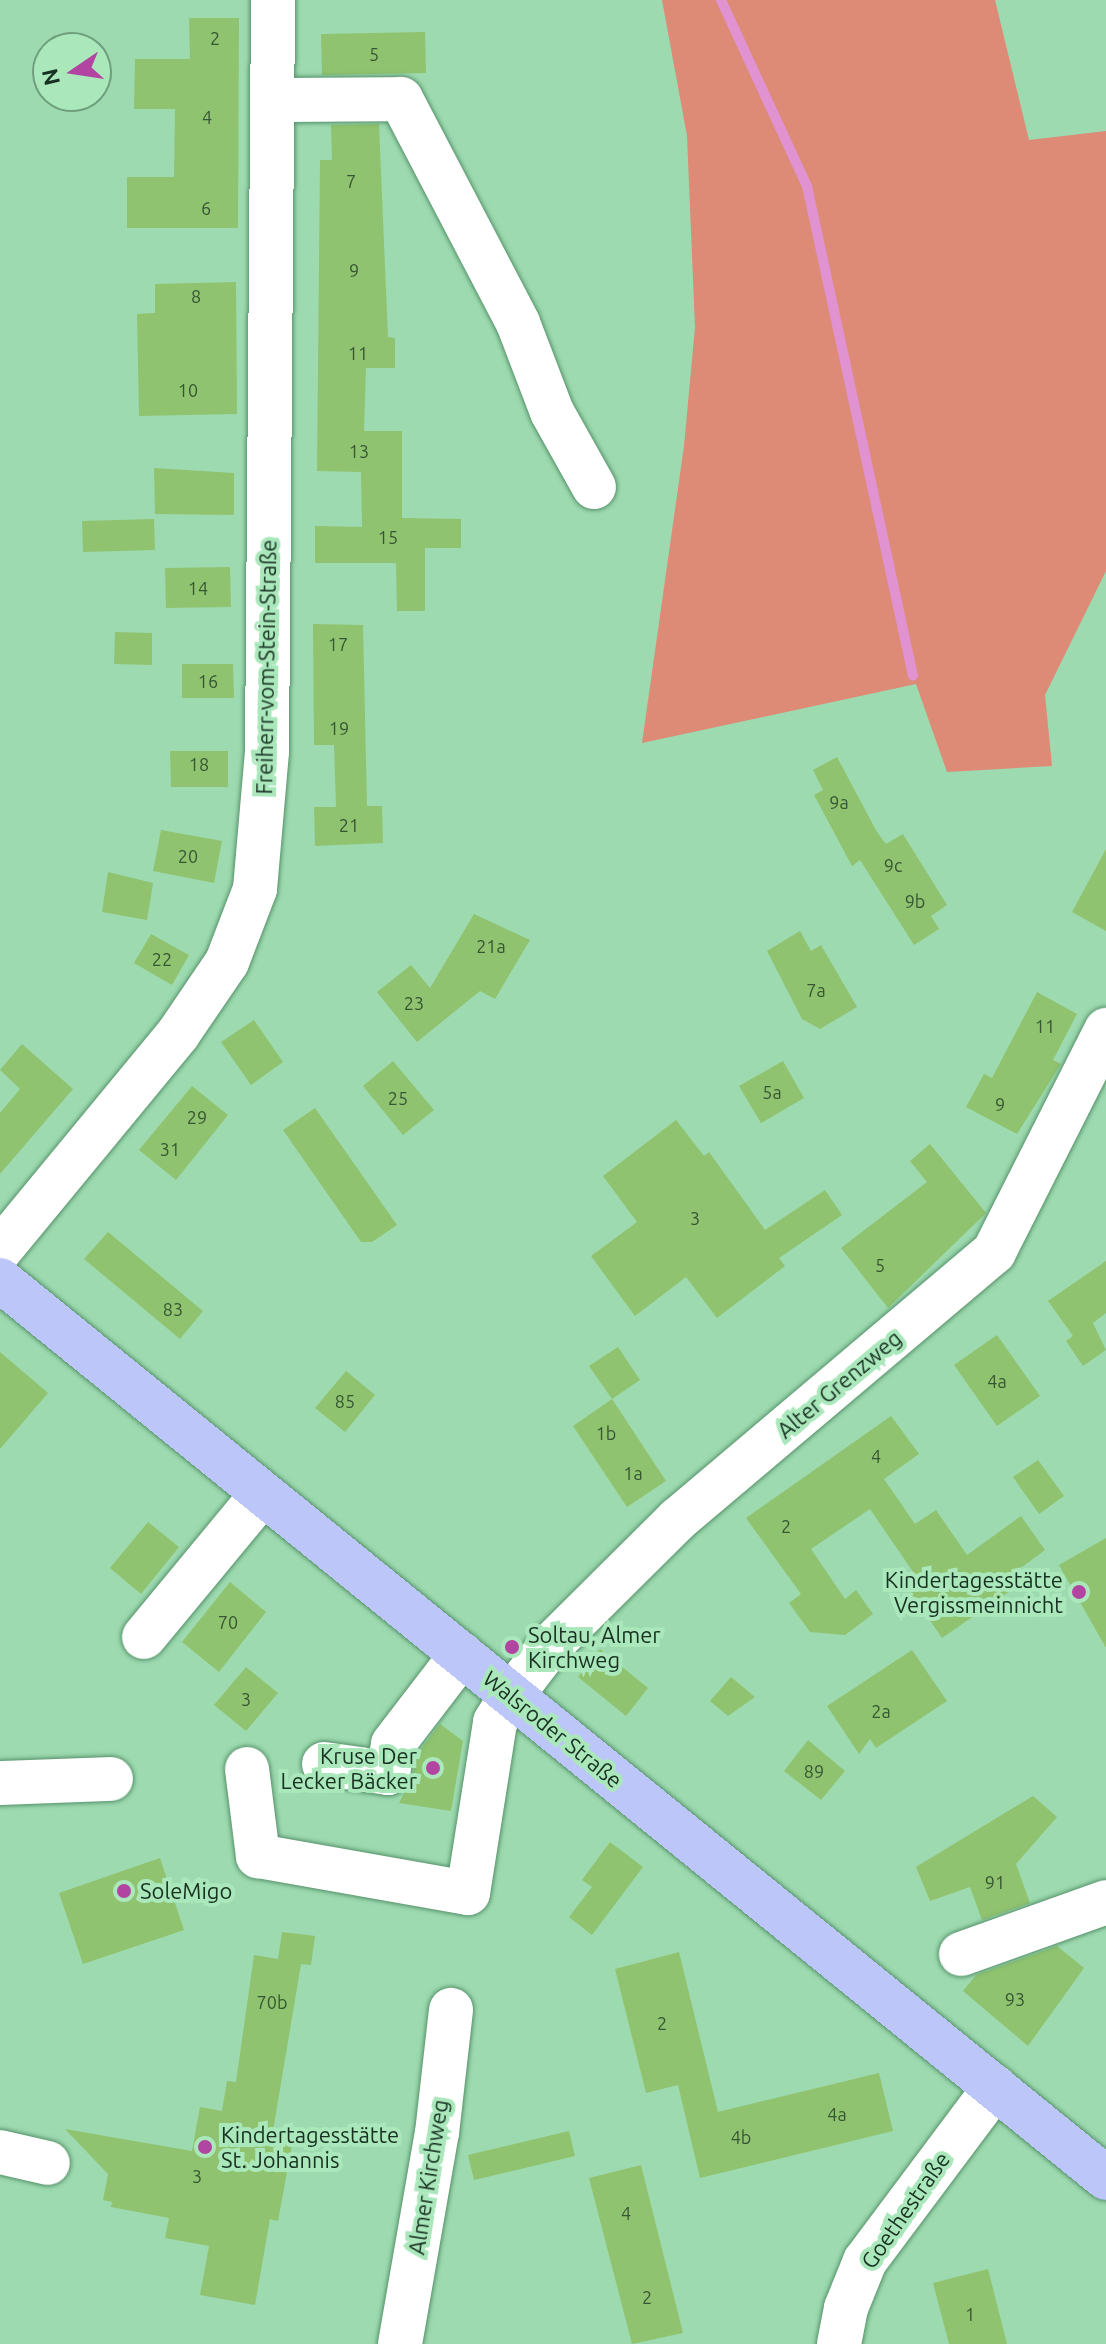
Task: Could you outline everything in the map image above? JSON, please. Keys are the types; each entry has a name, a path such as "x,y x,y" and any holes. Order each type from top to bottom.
{"main road":[{"name":"Walsroder Straße","path":"0,1280 1106,2178"}],"street":[{"name":"Freiherr-vom-Stein-Straße","path":"0,1250 178,1034 227,962 255,889 267,751 273,0"},
{"path":"272,100 401,99 518,323 552,412 594,487"},
{"name":"Alter Grenzweg","path":"512,1695 548,1648 678,1519 994,1252 1106,1030"},
{"path":"144,1637 250,1509"},
{"path":"324,1764 388,1773 393,1744 462,1654"},
{"path":"247,1769 258,1856 468,1893 495,1722 512,1695"},
{"path":"0,1783 111,1779"},
{"path":"961,1954 1106,1902"},
{"name":"Almer Kirchweg","path":"400,2344 437,2133 451,2010"},
{"name":"Goethestraße","path":"839,2344 846,2308 865,2261 995,2087"},
{"path":"0,2152 48,2163"}],"shaded area":[{"path":"662,0 995,0 1029,140 1106,131 1106,571 1045,695 1052,766 947,772 916,684 642,743 684,446 695,327 687,136"}],"building":[{"path":"189,18 239,18 238,228 127,228 127,177 174,177 175,109 134,109 135,59 190,59"},
{"path":"425,32 426,73 322,75 321,34"},
{"path":"379,124 388,337 395,338 395,368 366,368 364,431 402,431 402,518 461,519 461,548 425,548 425,611 397,611 396,563 315,563 315,526 362,527 361,472 317,471 320,160 332,160 331,125"},
{"path":"236,282 237,414 139,416 137,314 155,313 155,284"},
{"path":"154,468 234,473 234,515 155,514"},
{"path":"154,519 155,550 83,552 82,521"},
{"path":"230,567 231,607 166,608 165,568"},
{"path":"313,624 363,625 367,806 382,806 383,843 315,846 314,807 336,807 334,745 314,745"},
{"path":"115,632 152,633 152,665 114,664"},
{"path":"182,664 233,664 234,698 182,698"},
{"path":"170,751 228,751 228,787 171,787"},
{"path":"837,757 877,832 886,844 903,834 947,905 931,916 939,929 914,945 860,860 852,866 814,795 823,790 813,770"},
{"path":"161,830 222,841 214,883 153,871"},
{"path":"1106,849 1106,931 1072,912"},
{"path":"108,872 153,883 147,920 102,912"},
{"path":"474,914 530,940 495,999 480,991 417,1042 377,992 411,965 430,988"},
{"path":"800,931 811,951 821,945 857,1007 820,1029 802,1019 767,951"},
{"path":"151,934 189,955 172,985 134,963"},
{"path":"1037,992 1077,1014 1053,1060 1061,1064 1017,1134 966,1107 984,1074 992,1078"},
{"path":"254,1020 283,1062 251,1085 221,1042"},
{"path":"22,1044 73,1089 0,1174 0,1113 20,1089 0,1070"},
{"path":"393,1061 434,1110 403,1135 363,1086"},
{"path":"783,1061 804,1098 761,1123 739,1086"},
{"path":"192,1086 228,1115 176,1180 139,1150"},
{"path":"315,1108 397,1225 372,1242 361,1242 283,1130"},
{"path":"676,1120 704,1156 709,1152 765,1230 825,1190 842,1215 779,1258 785,1266 717,1318 686,1277 635,1316 591,1256 637,1222 603,1176"},
{"path":"930,1144 986,1213 888,1308 841,1248 927,1182 910,1161"},
{"path":"108,1232 203,1311 180,1339 84,1259"},
{"path":"1106,1261 1106,1313 1093,1323 1106,1350 1083,1366 1066,1341 1073,1336 1048,1301"},
{"path":"997,1335 1040,1396 997,1426 954,1365"},
{"path":"618,1347 640,1380 612,1399 589,1366"},
{"path":"0,1352 48,1393 0,1449"},
{"path":"346,1371 375,1395 345,1432 315,1408"},
{"path":"612,1399 666,1481 627,1507 573,1426"},
{"path":"891,1416 919,1454 884,1479 915,1524 936,1510 967,1555 1021,1516 1045,1550 1003,1581 1010,1591 942,1638 911,1593 922,1585 870,1509 811,1549 845,1599 856,1590 873,1614 845,1635 810,1632 789,1603 801,1594 746,1518"},
{"path":"1038,1460 1064,1496 1039,1514 1013,1477"},
{"path":"148,1522 179,1547 141,1594 110,1568"},
{"path":"1106,1538 1106,1648 1059,1565"},
{"path":"230,1582 266,1612 219,1672 182,1642"},
{"path":"600,1649 648,1688 626,1716 578,1677"},
{"path":"912,1650 947,1701 876,1748 870,1739 859,1754 827,1706"},
{"path":"246,1667 278,1693 246,1731 214,1705"},
{"path":"731,1677 755,1697 728,1716 710,1701"},
{"path":"440,1724 463,1741 451,1811 399,1803 412,1778 417,1754"},
{"path":"808,1740 845,1771 821,1800 784,1771"},
{"path":"1033,1796 1057,1817 1016,1864 1030,1903 982,1920 970,1887 930,1901 916,1867"},
{"path":"610,1842 643,1867 592,1935 569,1917 592,1887 582,1880"},
{"path":"160,1858 184,1930 83,1964 59,1893"},
{"path":"282,1932 315,1936 311,1965 301,1964 273,2131 294,2134 278,2221 270,2219 255,2305 200,2295 209,2246 165,2238 169,2218 111,2207 112,2202 103,2200 108,2174 65,2129 192,2151 200,2107 222,2111 227,2081 236,2082 254,1955 278,1959"},
{"path":"1057,1946 1084,1968 1028,2046 963,1991 976,1975"},
{"path":"679,1952 718,2112 879,2073 893,2131 700,2178 678,2085 646,2093 615,1969"},
{"path":"569,2131 575,2156 474,2180 468,2155"},
{"path":"641,2165 683,2333 632,2344 589,2178"},
{"path":"988,2269 1007,2344 949,2344 933,2283"}],"waterway":[{"path":"721,0 807,186 913,676"}],"place":[{"name":"Kindertagesstätte Vergissmeinnicht","path":"1079,1592"},
{"name":"Soltau, Almer Kirchweg","path":"512,1647"},
{"name":"Kruse Der Lecker Bäcker","path":"433,1768"},
{"name":"SoleMigo","path":"124,1891"},
{"name":"Kindertagesstätte St. Johannis","path":"205,2147"}]}
